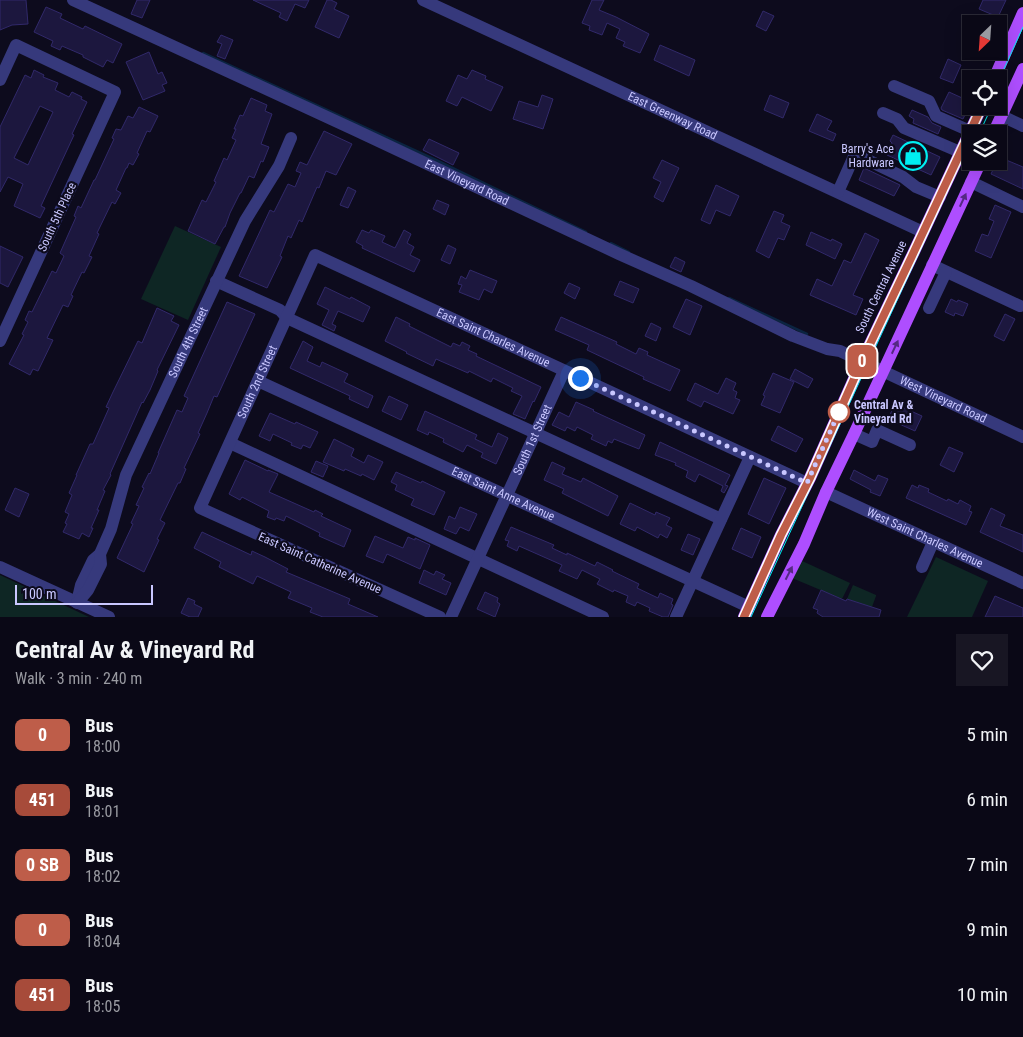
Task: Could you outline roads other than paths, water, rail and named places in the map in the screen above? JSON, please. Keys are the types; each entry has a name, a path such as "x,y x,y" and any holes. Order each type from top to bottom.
{"main road":[{"path":"998,70 1023,13"},
{"path":"998,125 1023,69"},
{"name":"South Central Avenue","path":"747,612 781,535 807,483 962,148"},
{"path":"768,617 804,544 826,492 976,170"}],"street":[{"name":"East Vineyard Road","path":"73,0 691,286 792,336 827,349 840,351 862,361"},
{"name":"East Greenway Road","path":"423,0 923,232"},
{"name":"South 5th Place","path":"0,80 16,46 115,92 0,341"},
{"path":"894,86 929,101 936,116 962,127"},
{"path":"882,113 897,119 904,128 960,152"},
{"path":"1002,116 1023,126"},
{"name":"South 4th Street","path":"77,603 81,585 93,570 93,560 100,554 110,530 126,475 244,221 279,166 292,138"},
{"path":"838,192 855,154 904,177 916,187 940,197"},
{"path":"971,182 1023,206"},
{"name":"South 2nd Street","path":"200,508 315,255"},
{"name":"East Saint Charles Avenue","path":"315,255 807,483"},
{"path":"932,265 1020,306"},
{"path":"929,308 946,272"},
{"path":"216,281 280,310 287,318 721,520"},
{"name":"West Vineyard Road","path":"862,361 1023,438"},
{"name":"South 1st Street","path":"451,617 564,371"},
{"name":"East Saint Anne Avenue","path":"258,381 693,581 747,612"},
{"path":"854,434 872,442 878,430 910,445"},
{"path":"230,443 603,617"},
{"path":"676,617 750,457"},
{"name":"West Saint Charles Avenue","path":"826,492 1023,583"},
{"name":"East Saint Catherine Avenue","path":"200,508 440,617"},
{"path":"922,567 934,542"},
{"path":"0,567 109,617"}],"waterway":[{"path":"203,53 438,161 586,232"},
{"path":"611,243 629,252"},
{"path":"729,298 807,334"}],"tram line":[{"path":"1004,70 1023,27"},
{"path":"983,125 988,115"},
{"path":"751,617 962,160"}],"place":[{"name":"Barry's Ace Hardware","path":"913,156"},
{"name":"Central Av & Vineyard Rd","path":"839,412"}]}
